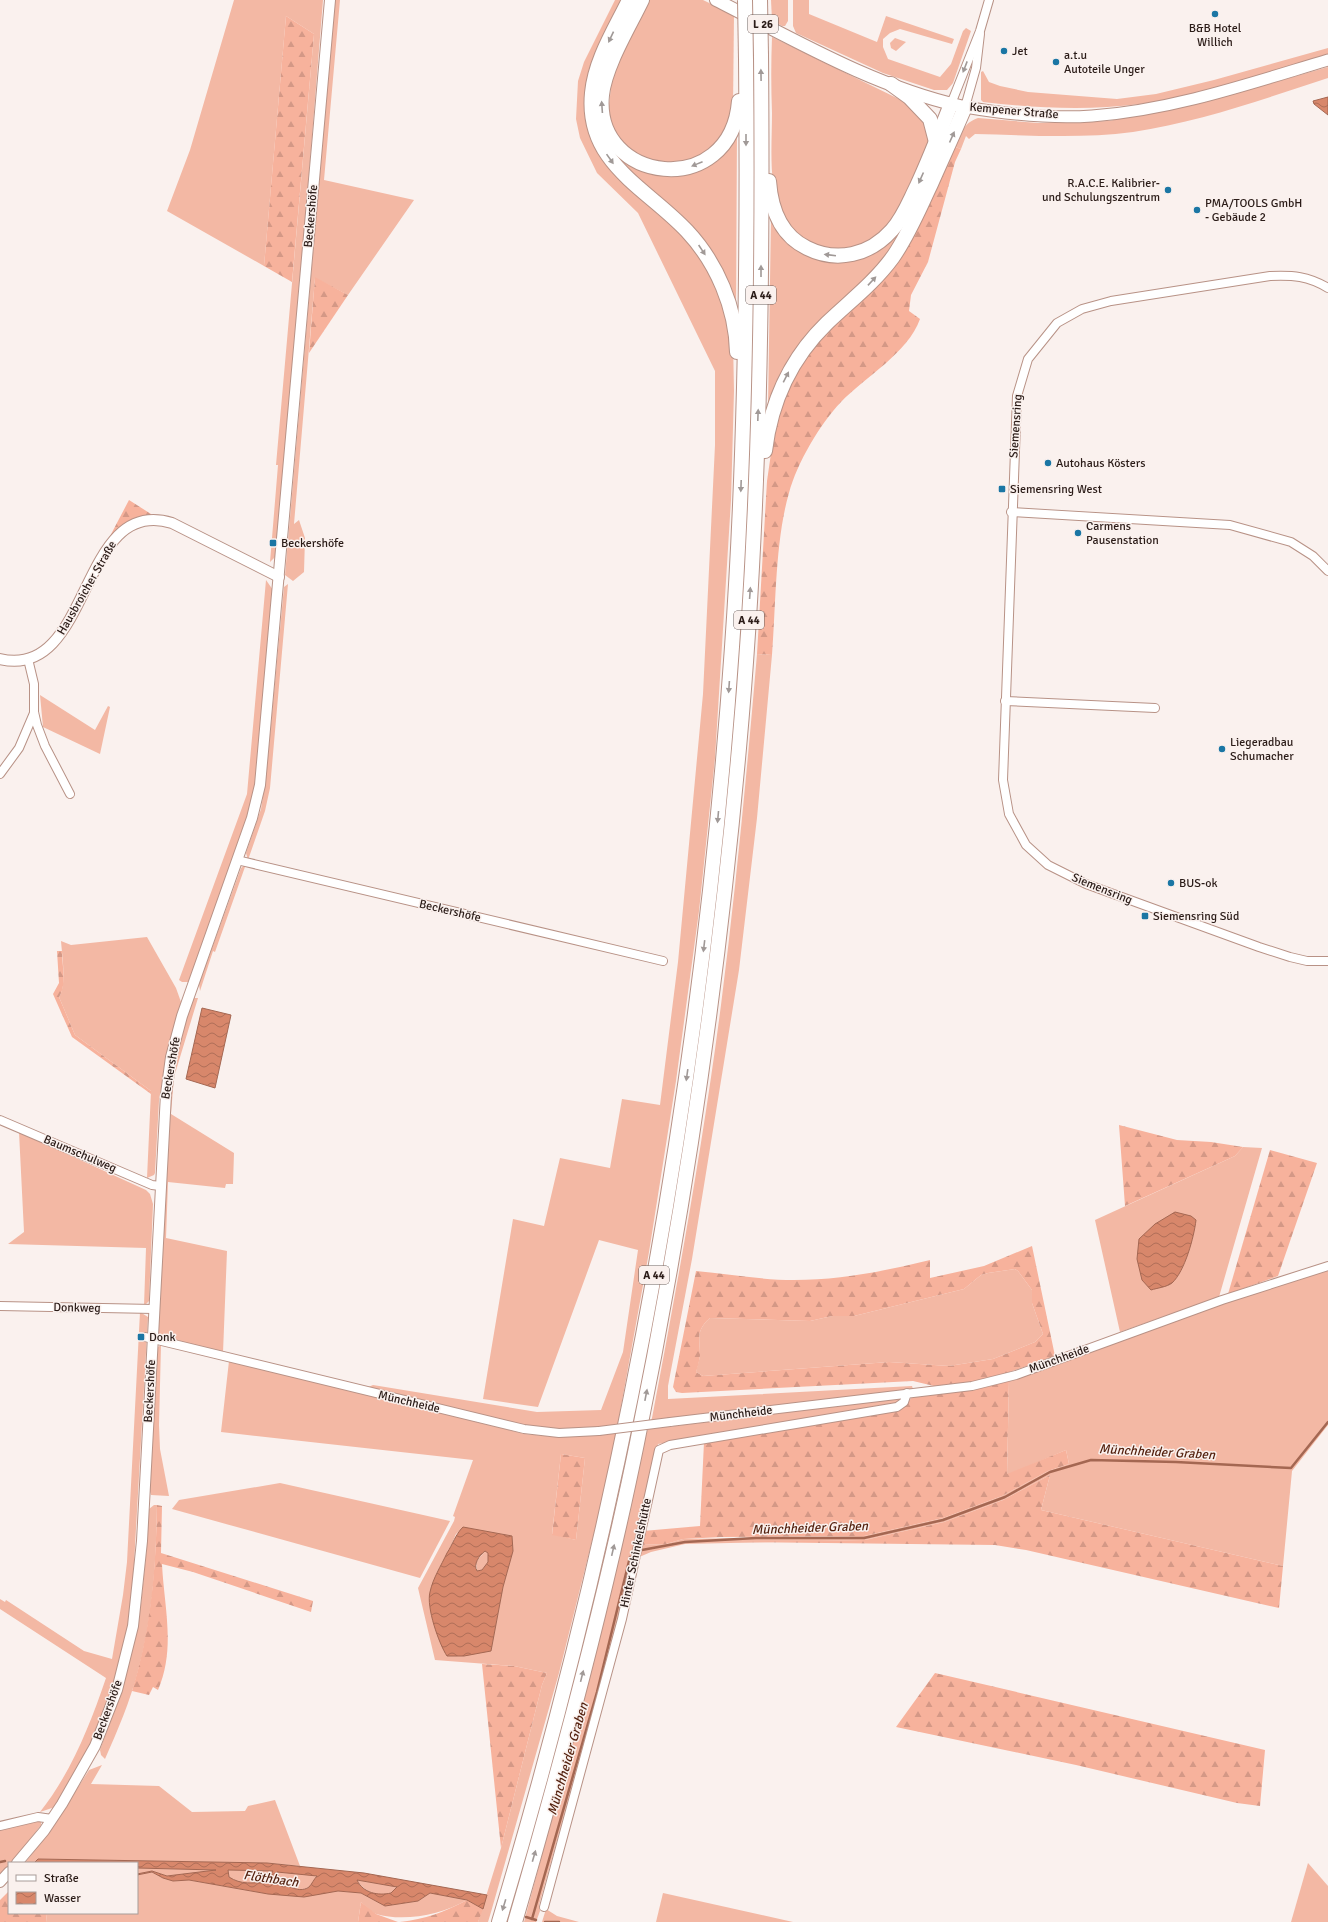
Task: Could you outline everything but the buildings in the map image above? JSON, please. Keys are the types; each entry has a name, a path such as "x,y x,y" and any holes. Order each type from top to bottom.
{"highway":[{"path":"632,0 610,67 602,97 602,111 608,133 618,147 644,165 662,170 679,170 697,165 712,157 727,138 736,120 746,59"},
{"path":"632,0 602,56 594,80 592,104 595,128 602,146 614,165 687,231 702,250 718,277 730,308 736,335 736,417 742,447"},
{"name":"A 44","path":"499,1922 559,1708 600,1542 645,1325 674,1156 698,993 715,851 732,648 742,447 746,264 745,0"},
{"name":"A 44","path":"515,1922 583,1676 626,1495 658,1338 686,1175 713,995 733,815 744,684 756,496 760,323 760,0"},
{"path":"891,84 909,97 930,119 936,142"},
{"path":"761,95 768,121 770,186 774,213 781,226 793,240 808,249 825,255 845,256 862,252 877,244 896,226 906,208 936,142 951,104"},
{"path":"756,496 762,477 771,415 786,376 798,357 817,333 870,285 899,247 912,225 965,107"}],"main road":[{"name":"Kempener Straße","path":"716,0 835,60 891,84 951,104 1029,115 1094,116 1152,108 1215,94 1328,60"}],"street":[{"name":"Beckershöfe","path":"18,1862 52,1819 79,1778 100,1736 114,1700 129,1646 135,1610 142,1541 148,1338 154,1309 166,1094 175,1042 183,1011 256,808 260,785 330,0"},
{"path":"951,104 980,31 989,0"},
{"path":"965,107 976,68 980,43 980,31"},
{"name":"Siemensring","path":"1328,288 1314,280 1288,275 1270,276 1111,301 1082,309 1056,323 1028,359 1017,396 1011,512 1002,780 1008,814 1026,845 1048,866 1086,884 1290,958 1307,961 1328,961"},
{"path":"1011,512 1230,525 1291,542 1313,556 1328,571"},
{"name":"Hausbroicher Straße","path":"0,659 11,661 28,659 42,653 56,640 110,545 123,532 138,523 157,521 174,524 279,577"},
{"path":"28,659 35,688 34,712 37,725 45,746 70,794"},
{"path":"1005,701 1155,708"},
{"path":"0,774 20,745 34,712"},
{"name":"Beckershöfe","path":"238,860 663,961"},
{"name":"Baumschulweg","path":"0,1120 152,1186 160,1186"},
{"name":"Münchheide","path":"148,1338 524,1429 558,1433 599,1431 972,1386 1016,1375 1222,1300 1328,1266"},
{"name":"Donkweg","path":"0,1306 154,1309"},
{"name":"Hinter Schinkelshütte","path":"544,1907 622,1619 660,1450 670,1445 894,1407 902,1404 907,1393"},
{"path":"0,1826 38,1817 52,1819"},
{"path":"0,1882 8,1873"}],"shaded area":[{"path":"234,0 323,0 279,548 276,556 270,562 278,465 276,465 314,34 286,16 264,266 167,211 190,150"},
{"path":"335,0 340,0 324,180 414,200 348,295 315,278 294,524 299,520 305,538 304,572 293,581 285,575"},
{"path":"615,0 622,0 594,143 609,168 682,233 704,261 717,287 733,341 734,391 731,500 715,758 699,911 676,1081 649,1252 609,1473 559,1673 488,1922 478,1922 501,1848 542,1685 547,1673 514,1666 435,1660 418,1588 454,1521 455,1517 453,1516 473,1460 221,1432 229,1361 525,1434 557,1437 596,1435 598,1427 552,1429 524,1426 366,1388 373,1385 537,1412 601,1410 623,1352 638,1250 599,1240 538,1407 483,1399 513,1219 544,1226 560,1158 610,1168 622,1099 660,1105 678,962 703,694 715,445 715,371 638,213 597,173 580,138 576,119 578,81 584,62","holes":["561,1454 585,1458 576,1540 552,1534","463,1528 512,1536 513,1551 503,1587 491,1651 450,1548 456,1534"]},
{"path":"646,0 703,0 734,15 733,107 720,141 711,150 681,164 647,160 618,142 608,115 612,77"},
{"path":"771,0 788,0 788,21 785,26 782,26 772,20"},
{"path":"793,0 809,0 809,14 877,42 886,16 954,39 952,44 900,29 890,33 883,39 883,47 888,59 940,77 951,64 963,31 966,28 971,31 953,83 947,90 934,90 883,73 796,33 793,26"},
{"path":"772,37 903,101 921,113 931,135 915,176 894,216 879,233 863,244 843,250 814,245 792,231 781,215 772,177"},
{"path":"895,38 906,42 896,51 891,48 890,43"},
{"path":"1328,48 1328,56 1212,90 1188,96 1140,104 1061,108 983,102 981,100 981,72 983,71 989,82 1028,92 1117,99 1156,94 1214,80"},
{"path":"1328,67 1328,78 1231,109 1158,128 1133,132 1094,135 1054,136 975,134 969,139 966,136 961,149 955,147 966,126 978,118 1038,123 1108,121 1168,110 1222,97"},
{"path":"598,98 620,153 689,170 737,128 736,315 714,263 627,175 595,117"},
{"path":"939,154 887,259 768,407 771,218 804,250 872,250"},
{"path":"266,580 273,590 255,787 249,815 189,982 182,982 179,980 247,794"},
{"path":"288,584 270,788 265,811 248,860 246,853 261,809 266,777 284,587"},
{"path":"757,654 772,655 757,818 739,970 692,1259 668,1386 668,1399 912,1386 913,1389 668,1419 667,1427 901,1398 899,1404 658,1444 624,1599 539,1905 540,1911 536,1922 524,1922 579,1717 610,1594 633,1483 652,1418 690,1212 714,1057 732,917"},
{"path":"40,695 95,730 108,706 110,707 100,754 43,727"},
{"path":"246,864 215,952 213,951 200,991 199,984 241,868"},
{"path":"147,937 176,988 181,1002 165,1064 159,1101 155,1173 147,1178 151,1091 75,1035 59,997 63,985 61,941 71,945"},
{"path":"194,998 198,998 174,1077 171,1114 234,1153 233,1184 226,1184 225,1188 168,1182 166,1238 227,1251 223,1353 162,1338 157,1333 167,1115 172,1076 186,1019"},
{"path":"19,1132 146,1190 150,1194 153,1204 149,1301 144,1306 146,1248 8,1244 24,1232"},
{"path":"1243,1147 1262,1148 1219,1297 1120,1332 1095,1220 1235,1156"},
{"path":"1015,1269 1032,1290 1032,1303 1043,1334 1035,1342 993,1359 949,1366 889,1362 703,1376 696,1372 700,1356 700,1331 710,1318 810,1321 832,1316 854,1316 964,1289 981,1275"},
{"path":"1328,1270 1328,1425 1292,1471 1283,1566 1041,1510 1050,1475 1003,1500 944,1522 865,1540 685,1544 651,1552 637,1558 640,1545 666,1544 683,1539 864,1536 943,1518 1002,1496 1048,1471 1069,1464 1066,1450 1007,1475 1009,1380 1281,1283"},
{"path":"140,1312 148,1317 132,1599 127,1633 115,1682 91,1746 55,1807 40,1812 61,1781 79,1748 106,1678 0,1609 0,1599 5,1602 6,1600 84,1651 112,1659 127,1562"},
{"path":"161,1345 159,1425 160,1449 169,1496 151,1495 149,1488 155,1349"},
{"path":"280,1483 450,1521 420,1578 172,1509 179,1500"},
{"path":"154,1505 157,1505 156,1547 153,1588 147,1630 138,1671 131,1693 105,1759 101,1755 100,1750 123,1686 135,1636 141,1604 147,1546 146,1517 149,1509"},
{"path":"485,1551 488,1552 488,1562 482,1570 477,1571 476,1562"},
{"path":"102,1765 91,1784 159,1786 192,1812 245,1811 248,1806 275,1800 300,1866 267,1863 38,1859 35,1862 26,1862 56,1822 89,1770"},
{"path":"34,1820 41,1821 41,1825 13,1862 8,1862 8,1867 0,1877 0,1829"},
{"path":"1308,1863 1328,1886 1328,1922 1291,1922"},
{"path":"138,1868 220,1870 167,1876 152,1871 138,1874"},
{"path":"228,1870 273,1871 267,1882 247,1883 234,1880 229,1877"},
{"path":"152,1872 173,1881 189,1880 268,1894 338,1891 361,1893 385,1906 418,1901 430,1893 467,1900 446,1910 422,1916 410,1917 376,1914 361,1902 358,1922 46,1922 47,1914 138,1914 138,1875"},
{"path":"277,1872 317,1875 311,1885 300,1890 286,1884"},
{"path":"357,1880 397,1887 391,1893 376,1894 363,1888"},
{"path":"663,1893 793,1922 656,1922"},
{"path":"546,1909 557,1916 579,1922 542,1922"}],"green space":[{"path":"286,16 314,34 292,282 264,266"},
{"path":"955,147 961,149 955,162 928,262 911,295 909,311 920,319 906,343 896,354 841,402 833,411 817,433 803,457 793,481 784,512 777,573 772,655 757,654 767,481 778,405 804,355 903,254 926,211"},
{"path":"315,277 348,295 309,353"},
{"path":"129,500 151,514 151,516 132,521 117,531 108,540"},
{"path":"57,951 62,951 64,975 63,987 59,997 75,1035 151,1091 151,1094 72,1037 53,994 59,983"},
{"path":"1119,1125 1177,1140 1211,1142 1243,1147 1235,1156 1125,1206"},
{"path":"1270,1150 1317,1163 1278,1276 1228,1294"},
{"path":"1032,1246 1055,1356 987,1380 934,1386 913,1381 682,1393 676,1392 673,1387 696,1271 770,1279 811,1280 846,1277 930,1260 930,1278 984,1266","holes":["1015,1269 1032,1290 1032,1303 1043,1334 1035,1342 993,1359 949,1366 889,1362 703,1376 696,1372 700,1356 700,1331 710,1318 810,1321 832,1316 854,1316 964,1289 981,1275 988,1273"]},
{"path":"1009,1380 1007,1474 1066,1450 1069,1464 1048,1471 1002,1496 943,1518 864,1536 721,1537 683,1539 666,1544 640,1545 643,1531 700,1526 704,1442 907,1403 913,1396 987,1387"},
{"path":"561,1454 585,1458 576,1540 552,1535"},
{"path":"1050,1475 1041,1510 1283,1566 1279,1608 1026,1550 995,1545 734,1542 865,1540 944,1522 1003,1500"},
{"path":"157,1505 162,1506 161,1553 313,1601 311,1612 193,1572 162,1564 168,1627 168,1643 163,1674 158,1690 153,1687 149,1695 132,1691 144,1645 148,1622 154,1575"},
{"path":"482,1664 514,1666 547,1673 542,1685 501,1848"},
{"path":"935,1673 1265,1750 1260,1806 1237,1803 1076,1765 896,1727"},
{"path":"8,1892 8,1914 47,1914 46,1922 0,1922 0,1900"},
{"path":"467,1900 483,1909 478,1922 400,1922 435,1914"},
{"path":"361,1902 376,1914 398,1922 358,1922"}],"water":[{"path":"1328,97 1328,115 1314,104 1313,101"},
{"path":"202,1008 231,1015 215,1088 186,1079"},
{"path":"1175,1212 1191,1216 1196,1220 1191,1244 1185,1262 1177,1278 1170,1284 1151,1290 1142,1280 1137,1259 1139,1239 1155,1224"},
{"path":"463,1527 512,1536 513,1551 503,1587 491,1651 464,1656 447,1656 440,1643 434,1625 429,1599 431,1587 435,1577","holes":["485,1551 488,1553 488,1562 482,1570 477,1571 476,1563 479,1558"]},
{"path":"38,1859 267,1863 364,1873 487,1895 483,1909 467,1900 430,1893 418,1901 385,1906 361,1893 338,1891 304,1897 268,1894 189,1880 173,1881 152,1872 138,1875 152,1871 167,1876 216,1870 138,1868 138,1862 35,1862","holes":["228,1870 273,1871 267,1882 247,1883 234,1880 229,1877","277,1872 317,1876 309,1887 300,1890 286,1884","357,1880 397,1887 391,1893 376,1894 367,1891"]}],"waterway":[{"name":"Münchheider Graben","path":"642,1550 685,1542 756,1538 864,1538 943,1520 1005,1497 1050,1472 1091,1460 1176,1462 1291,1468 1328,1422"},
{"name":"Münchheider Graben","path":"532,1919 597,1692 630,1557"},
{"name":"Flöthbach","path":"0,1862 5,1861"},
{"name":"Flöthbach","path":"526,1917 536,1920"},
{"name":"Flöthbach","path":"545,1922 559,1922"}],"place":[{"name":"B&B Hotel Willich","path":"1215,14"},
{"name":"Jet","path":"1004,51"},
{"name":"a.t.u Autoteile Unger","path":"1056,62"},
{"name":"R.A.C.E. Kalibrier- und Schulungszentrum","path":"1168,190"},
{"name":"PMA/TOOLS GmbH - Gebäude 2","path":"1197,210"},
{"name":"Autohaus Kösters","path":"1048,463"},
{"name":"Siemensring West","path":"1002,489"},
{"name":"Carmens Pausenstation","path":"1078,533"},
{"name":"Beckershöfe","path":"273,543"},
{"name":"Liegeradbau Schumacher","path":"1222,749"},
{"name":"BUS-ok","path":"1171,883"},
{"name":"Siemensring Süd","path":"1145,916"},
{"name":"Donk","path":"141,1337"}]}
